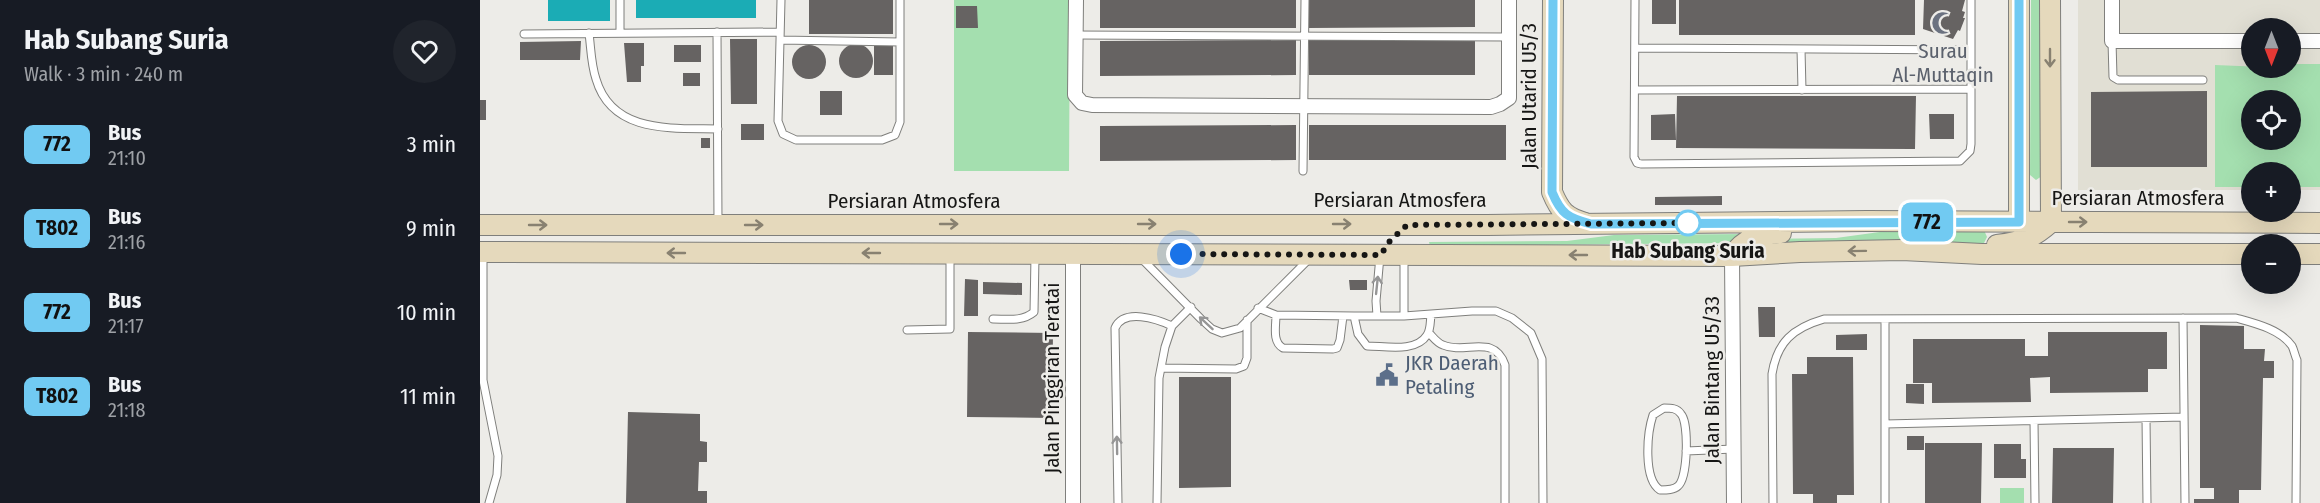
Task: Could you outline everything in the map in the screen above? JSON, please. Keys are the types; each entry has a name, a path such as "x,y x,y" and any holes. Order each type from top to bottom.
{"street":[{"path":"1076,0 1075,95 1082,103 1092,105 1304,107 1491,107 1500,104 1509,98 1509,0"},
{"name":"Jalan Utarid U5/3","path":"1552,192 1553,0"},
{"path":"2019,0 2019,222 2035,237 2052,243 2090,248 2191,254"},
{"path":"482,252 1732,256 1985,247 2018,242 2035,237 2051,222 2050,0"},
{"path":"2112,0 2112,41 2241,41"},
{"path":"2301,41 2320,41"},
{"path":"1515,224 1533,216 1552,192 1558,207 1571,219 1591,224"},
{"path":"1732,256 1746,241 1760,234 1825,230 1867,221"},
{"name":"Persiaran Atmosfera","path":"480,225 1377,225 1400,232 1515,224 1867,221 2320,223"},
{"path":"1400,232 1399,243 1404,255"},
{"path":"1381,255 1400,232"},
{"path":"1902,250 1992,254 2241,254"},
{"name":"Jalan Pinggiran Teratai","path":"1073,254 1073,503"},
{"path":"2301,254 2320,254"},
{"name":"Jalan Bintang U5/33","path":"1732,256 1734,503"}],"lane":[{"path":"620,0 620,33"},
{"path":"781,0 778,121 783,134 796,140 882,140 895,135 900,122 900,0"},
{"path":"1303,171 1305,0"},
{"path":"1635,0 1635,161 1639,164 1960,161 1966,157 1971,144 1971,0"},
{"path":"717,32 718,226"},
{"path":"524,34 717,32 900,42"},
{"path":"589,33 596,81 605,99 614,110 636,122 653,127 718,129"},
{"path":"1076,35 1508,37"},
{"path":"2112,41 2113,77 2118,80 2203,80"},
{"path":"1635,48 1971,50"},
{"path":"1801,49 1802,90"},
{"path":"1635,90 1971,89"},
{"path":"482,252 483,380 498,456 497,474 489,503"},
{"path":"907,330 950,329 950,254"},
{"path":"993,319 1017,319 1028,317 1034,312 1035,254"},
{"path":"1137,254 1212,329 1222,333 1240,328 1314,254"},
{"path":"1377,316 1376,301 1381,255"},
{"path":"1404,255 1404,316"},
{"path":"1157,503 1161,368 1164,347 1172,326 1191,307"},
{"path":"1258,308 1275,315 1343,316 1404,316 1496,311 1512,318 1531,333 1542,359 1543,503"},
{"path":"1275,315 1278,346 1333,349 1337,348 1340,340 1343,316"},
{"path":"1354,316 1358,334 1367,346 1411,346 1423,340 1429,333 1431,315"},
{"path":"1118,503 1115,328 1123,317 1158,319 1172,326"},
{"path":"2183,318 2185,503"},
{"path":"1773,503 1772,375 1774,360 1783,344 1806,324 1824,319 2183,318 2236,318 2259,324 2292,346 2297,360 2296,503"},
{"path":"1161,368 1236,369 1244,366 1247,358 1247,320"},
{"path":"1885,320 1885,503"},
{"path":"1429,333 1442,345 1490,348 1502,355 1505,365 1505,503"},
{"path":"1664,408 1676,409 1683,415 1687,427 1686,452 1684,476 1678,487 1660,490 1655,486 1649,471 1650,423 1656,411 1664,408"},
{"path":"1885,424 2184,417"},
{"path":"2146,418 2146,503"},
{"path":"2034,421 2035,503"},
{"path":"1686,452 1734,449"}],"shaded area":[{"path":"2078,0 2320,0 2320,190 2301,190 2301,162 2241,162 2241,190 2078,190"}],"green space":[{"path":"954,0 1070,0 1069,171 954,171"},
{"path":"2031,0 2042,0 2042,176 2036,180 2030,175"},
{"path":"2301,64 2320,64 2320,187 2301,187 2301,162 2241,162 2241,187 2215,187 2215,65 2241,66 2241,78 2301,78"},
{"path":"1984,230 1987,237 1984,243 1759,245 1767,239 1836,238 1887,231"},
{"path":"1750,234 1742,243 1430,246 1429,242 1567,241 1614,235"},
{"path":"2000,488 2024,488 2024,503 2000,503"}],"water":[{"path":"548,0 610,0 610,21 548,21"},
{"path":"636,0 756,0 756,18 636,18"}],"building":[{"path":"809,0 893,0 893,34 809,34"},
{"path":"1100,0 1296,0 1296,28 1100,28"},
{"path":"1309,0 1475,0 1475,27 1309,28"},
{"path":"1652,0 1676,0 1676,24 1652,24"},
{"path":"1679,0 1915,0 1915,35 1679,35"},
{"name":"Surau Al-Muttaqin","path":"1924,0 1965,0 1962,11 1965,12 1963,18 1965,18 1960,31 1958,30 1953,39 1923,29"},
{"path":"956,6 977,6 978,28 956,28"},
{"path":"730,39 757,39 757,104 731,104"},
{"path":"1296,40 1296,75 1100,76 1100,41"},
{"path":"1309,40 1475,40 1475,75 1309,75"},
{"path":"581,41 580,60 520,60 520,42"},
{"path":"624,43 644,43 641,82 627,82"},
{"path":"856,44 868,49 873,61 868,73 856,78 844,73 839,61 844,49"},
{"path":"674,45 701,45 701,62 674,62"},
{"path":"809,45 821,50 826,62 821,74 809,79 797,74 792,62 797,50"},
{"path":"874,46 893,46 893,75 874,75"},
{"path":"683,73 700,73 700,86 683,86"},
{"path":"820,91 842,91 842,115 820,115"},
{"path":"2207,91 2207,167 2091,167 2091,92"},
{"path":"1677,96 1916,96 1915,149 1676,148"},
{"path":"480,100 486,100 486,120 480,120"},
{"path":"1675,114 1676,140 1651,140 1651,115"},
{"path":"1929,114 1954,114 1954,139 1930,139"},
{"path":"741,124 764,124 764,140 741,140"},
{"path":"1296,125 1296,160 1100,161 1100,126"},
{"path":"1309,125 1506,125 1506,160 1309,160"},
{"path":"701,138 710,138 710,148 701,148"},
{"path":"1722,196 1722,205 1655,205 1655,197"},
{"path":"965,279 978,280 978,316 964,316"},
{"path":"1349,280 1367,280 1367,290 1350,290"},
{"path":"983,282 1022,283 1022,295 983,294"},
{"path":"1758,307 1775,307 1775,337 1759,337"},
{"path":"2200,325 2244,326 2244,349 2265,349 2264,361 2274,361 2274,378 2263,378 2261,490 2239,490 2239,503 2194,503 2194,499 2214,499 2214,488 2200,488"},
{"path":"968,332 1053,333 1052,418 967,417"},
{"path":"2048,332 2167,332 2167,369 2148,369 2148,392 2050,393 2050,377 2030,378 2031,402 1932,403 1932,383 1913,383 1913,339 2025,339 2025,356 2048,356"},
{"path":"1867,334 1867,350 1836,350 1836,335"},
{"path":"1807,357 1853,357 1854,495 1837,495 1837,503 1813,503 1813,494 1793,494 1792,374 1807,374"},
{"path":"1179,377 1231,377 1231,487 1179,488"},
{"path":"1906,384 1924,384 1924,404 1906,403"},
{"path":"628,412 700,414 700,441 707,442 707,462 699,462 698,491 707,491 707,503 626,503"},
{"path":"1907,436 1924,436 1924,450 1907,450"},
{"path":"1925,443 1982,443 1981,503 1925,503"},
{"path":"1994,444 2021,444 2021,459 2026,459 2026,478 1994,478"},
{"path":"2053,448 2114,448 2113,503 2052,503"}],"bus line":[{"name":"772","path":"1553,0 1552,192 1558,207 1571,219 1591,224 2019,222 2019,0"}],"place":[{"name":"Surau Al-Muttaqin","path":"1943,23"},
{"name":"Hab Subang Suria","path":"1688,223"},
{"name":"JKR Daerah Petaling","path":"1387,375"}],"route":[{"path":"1181,254 1381,255 1388,243 1407,225 1692,223 1688,223"}]}
